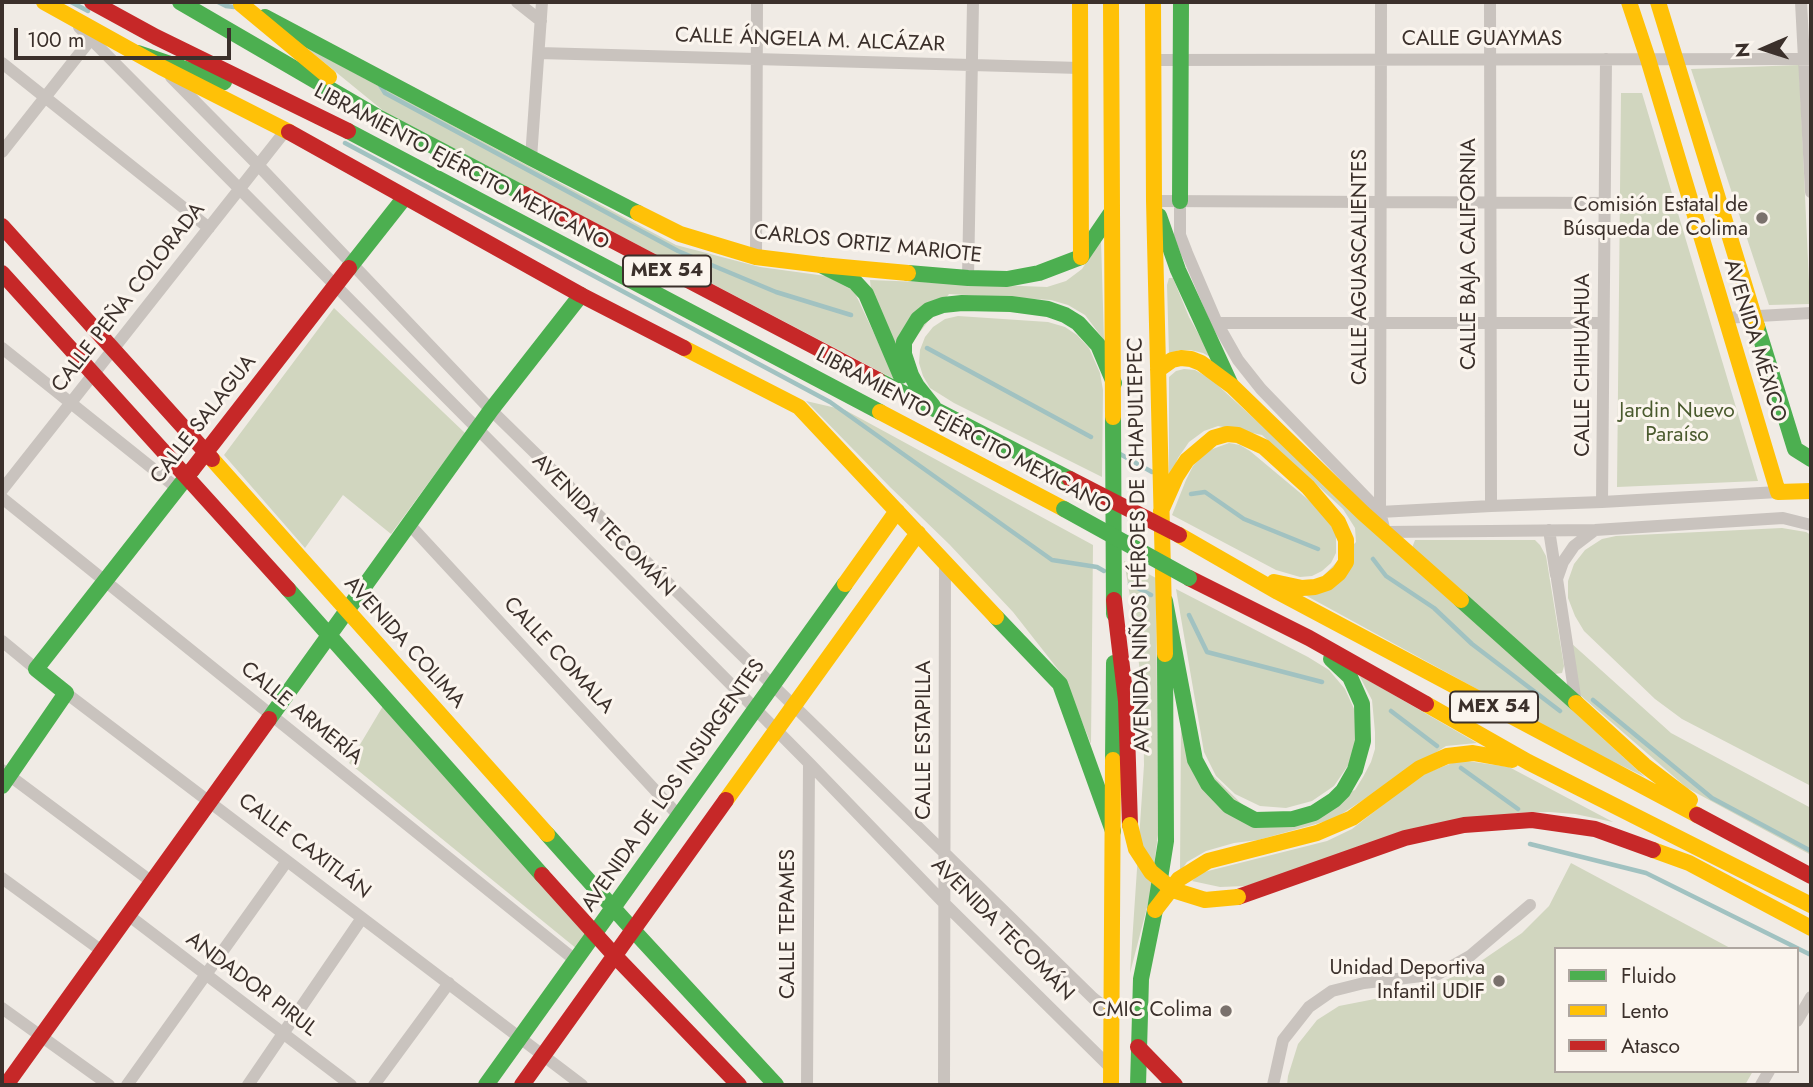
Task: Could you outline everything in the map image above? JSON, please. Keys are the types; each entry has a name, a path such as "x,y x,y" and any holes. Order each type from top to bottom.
{"main road":[{"path":"44,2 162,67 286,130 581,295 799,407 1059,684 1113,831"},
{"name":"LIBRAMIENTO EJÉRCITO MEXICANO","path":"92,2 156,37 309,111 1064,509 1189,578 1309,638 1528,762 1811,905"},
{"name":"LIBRAMIENTO EJÉRCITO MEXICANO","path":"180,2 376,116 654,264 1179,535 1251,577 1811,876"},
{"path":"1080,2 1081,257"},
{"name":"AVENIDA NIÑOS HÉROES DE CHAPULTEPEC","path":"1111,2 1114,383 1111,1085"},
{"name":"AVENIDA NIÑOS HÉROES DE CHAPULTEPEC","path":"1138,1085 1141,979 1166,841 1165,601 1157,370 1153,2"},
{"path":"1180,201 1181,2"},
{"name":"AVENIDA MÉXICO","path":"1629,2 1778,492"},
{"name":"AVENIDA MÉXICO","path":"1658,2 1795,449 1811,459"},
{"path":"239,3 376,116"},
{"name":"LIBRAMIENTO EJÉRCITO MEXICANO","path":"239,3 531,158"},
{"path":"138,53 309,111"},
{"name":"CARLOS ORTIZ MARIOTE","path":"531,158 680,234 756,257 968,278 1007,279 1039,273 1081,257"},
{"name":"CALLE SALAGUA","path":"36,669 405,197"},
{"path":"1154,201 1178,270 1210,323 1232,386"},
{"path":"1081,257 1111,213"},
{"name":"AVENIDA COLIMA","path":"2,226 612,908 776,1085"},
{"path":"821,265 855,282 866,294 910,397"},
{"path":"2,273 94,374 182,482 329,636 615,956 739,1085"},
{"path":"6,1085 491,410 581,295"},
{"path":"936,410 911,375 904,354 904,342 918,319 929,310 943,305 1012,304 1048,309 1065,315 1078,323 1098,345 1114,383"},
{"path":"1157,370 1172,360 1191,359 1201,363 1232,386 1363,513 1644,765 1736,836"},
{"path":"1161,511 1187,460 1213,438 1227,434 1238,435 1264,447 1308,487 1338,522 1346,540 1346,562 1339,573 1327,583 1315,587 1292,587 1251,577"},
{"path":"1778,492 1811,491"},
{"name":"AVENIDA DE LOS INSURGENTES","path":"486,1085 897,511"},
{"path":"522,1085 918,533"},
{"path":"837,593 858,615"},
{"path":"1114,600 1126,701 1130,825 1136,849 1151,872 1172,890 1205,900 1238,897 1405,838 1464,825 1532,820 1595,829 1689,863 1811,928"},
{"path":"1165,601 1195,760 1208,785 1229,806 1255,820 1293,819 1314,813 1343,791 1355,770 1363,741 1362,704 1350,677 1309,638"},
{"name":"CALLE CAXITLÁN","path":"36,669 66,693"},
{"path":"4,777 66,693"},
{"path":"1155,910 1179,879 1208,861 1317,833 1352,818 1420,768 1447,755 1473,753 1528,762"},
{"path":"1740,870 1811,922"},
{"path":"1138,1047 1175,1085"}],"street":[{"path":"517,2 541,21"},
{"path":"531,158 542,2"},
{"path":"756,257 757,2"},
{"path":"968,278 973,2"},
{"name":"CALLE AGUASCALIENTES","path":"1381,2 1380,512 1385,532"},
{"name":"CALLE BAJA CALIFORNIA","path":"1490,2 1491,506"},
{"path":"1801,2 1808,59 1811,192"},
{"name":"AVENIDA TECOMÁN","path":"66,14 809,763 944,903 1111,1068"},
{"path":"2,152 91,39"},
{"name":"CALLE ÁNGELA M. ALCÁZAR","path":"539,53 1080,68"},
{"name":"CALLE CHIHUAHUA","path":"1602,502 1605,59"},
{"name":"CALLE GUAYMAS","path":"1154,60 1808,59"},
{"path":"2,63 209,228"},
{"name":"AVENIDA TECOMÁN","path":"162,67 491,410 1093,998 1111,1012"},
{"name":"CALLE PEÑA COLORADA","path":"2,490 286,130"},
{"path":"1154,201 1605,203"},
{"path":"1180,201 1180,235 1210,323 1246,372 1380,512 1778,492"},
{"path":"1724,318 1811,313"},
{"path":"1210,323 1604,323"},
{"path":"2,348 71,403 182,482"},
{"name":"CALLE ARMERÍA","path":"2,498 575,960"},
{"path":"1385,532 1595,530 1783,518 1811,525"},
{"name":"CALLE COMALA","path":"409,524 678,815"},
{"path":"1549,530 1576,703"},
{"path":"1557,579 1563,562 1574,546 1595,530"},
{"name":"CALLE ESTAPILLA","path":"944,1085 945,562"},
{"name":"CALLE CAXITLÁN","path":"2,641 36,669"},
{"name":"CALLE CAXITLÁN","path":"66,693 583,1085"},
{"name":"CALLE TEPAMES","path":"807,1085 809,763"},
{"path":"4,777 152,882"},
{"path":"127,1085 287,861"},
{"path":"2,878 102,951"},
{"path":"1273,1085 1283,1040 1309,1007 1332,991 1364,983 1438,974 1470,956 1530,905"},
{"name":"ANDADOR PIRUL","path":"128,915 351,1085"},
{"path":"248,1085 362,918"},
{"path":"374,1085 449,983"},
{"path":"1799,1018 1811,997"},
{"path":"2,1008 109,1085"}],"green space":[{"path":"304,46 676,245 760,267 826,276 854,291 896,380 386,113"},
{"path":"1799,65 1810,304 1769,305 1691,69"},
{"name":"Jardin Nuevo Paraíso","path":"1621,93 1642,93 1758,481 1617,487"},
{"path":"1101,240 1104,340 1085,315 1068,305 1051,300 949,294 900,358 871,290 870,280 1047,287 1066,281 1082,269"},
{"path":"1169,278 1173,278 1189,317 1212,358 1190,350 1169,354"},
{"path":"334,308 465,433 391,534 343,495 305,548 224,455"},
{"path":"958,316 1048,322 1065,327 1089,348 1100,373 1103,390 1102,477 954,403 930,388 919,363 925,337 945,319"},
{"path":"1184,369 1195,370 1211,379 1645,777 1583,747 1305,595 1356,542 1355,528 1343,509 1262,435 1218,426 1204,431 1189,442 1178,458 1169,480 1169,377"},
{"path":"806,401 845,410 1093,545 1091,744 1064,677 1013,612"},
{"path":"1229,443 1250,451 1323,512 1336,530 1336,553 1331,563 1322,571 1312,576 1300,577 1276,570 1172,515 1193,466 1207,451"},
{"path":"1782,528 1811,535 1811,786 1682,719 1655,699 1584,631 1568,598 1568,581 1574,564 1585,550 1602,539 1616,536"},
{"path":"1415,540 1535,540 1546,556 1564,666 1562,673 1555,674 1412,548"},
{"path":"1124,561 1156,578 1158,835 1150,896 1130,973 1144,765 1143,696"},
{"path":"1176,589 1308,657 1329,670 1345,689 1355,711 1357,738 1349,764 1334,786 1312,801 1286,808 1260,806 1235,794 1216,776 1204,752"},
{"path":"1571,643 1671,733 1811,808 1811,855 1687,788 1579,694"},
{"path":"1359,675 1477,743 1446,746 1334,819 1206,851 1187,862 1180,872 1181,726 1186,749 1264,826 1355,790 1371,762 1375,749 1372,700"},
{"path":"383,706 589,933 577,949 349,763"},
{"path":"1460,760 1509,767 1613,822 1575,814 1516,813 1245,886 1220,887 1192,881 1200,873 1327,841 1352,829 1421,775"},
{"name":"Unidad Deportiva Infantil UDIF","path":"1571,863 1728,947 1554,947 1554,1073 1752,1073 1745,1085 1287,1085 1298,1044 1317,1020 1339,1006 1426,989 1468,970 1522,933 1549,906"}],"waterway":[{"path":"71,2 88,11"},
{"path":"218,2 234,7"},
{"path":"380,85 385,93 678,251 776,292 851,315"},
{"path":"345,143 830,402 1052,560 1097,567 1104,571"},
{"path":"927,348 1091,437"},
{"path":"1120,454 1152,472"},
{"path":"1191,494 1205,492 1244,519 1318,549"},
{"path":"1373,559 1386,576 1434,608 1472,644 1560,711"},
{"path":"1130,584 1151,595"},
{"path":"1189,615 1207,652 1322,682"},
{"path":"1593,700 1712,798 1811,851"},
{"path":"1391,711 1437,746"},
{"path":"1461,768 1518,809"},
{"path":"1530,844 1646,873 1795,947"},
{"path":"1799,949 1811,955"}],"traffic: fast":[{"path":"180,2 376,116 524,194"},
{"path":"1180,201 1181,2"},
{"path":"265,17 638,213"},
{"path":"138,53 224,82"},
{"path":"348,131 880,412"},
{"path":"349,268 405,197"},
{"path":"908,273 1007,279 1039,273 1081,257 1111,213"},
{"path":"1159,216 1178,270 1230,383"},
{"path":"821,265 855,282 866,294 901,376"},
{"path":"269,719 491,410 581,295"},
{"path":"933,406 911,375 904,354 904,342 918,319 929,310 943,305 1011,304 1048,309 1065,315 1078,323 1098,345 1114,383"},
{"path":"1757,326 1795,449 1811,459"},
{"path":"878,380 1070,479"},
{"path":"1113,417 1114,614"},
{"path":"2,786 66,693 36,669 192,470"},
{"path":"1064,509 1189,578"},
{"path":"486,1085 845,584"},
{"path":"288,589 542,875"},
{"path":"1461,600 1576,703"},
{"path":"1165,601 1195,760 1208,784 1229,806 1255,820 1293,819 1314,813 1343,791 1355,770 1363,741 1362,704 1350,677 1331,659"},
{"path":"996,617 1060,684 1113,831"},
{"path":"1138,1085 1141,979 1166,841 1165,654"},
{"path":"1113,760 1114,663"},
{"path":"547,834 776,1085"}],"traffic: slow":[{"path":"44,2 161,67 289,132"},
{"path":"1080,2 1081,257"},
{"path":"1111,2 1113,417"},
{"path":"1153,2 1154,201 1165,654"},
{"path":"1629,2 1778,492 1811,491"},
{"path":"1658,2 1757,326"},
{"path":"241,4 329,77"},
{"path":"638,213 680,234 756,257 908,273"},
{"path":"684,348 799,407 996,617"},
{"path":"1158,370 1172,360 1191,359 1201,363 1232,386 1363,513 1461,600"},
{"path":"880,412 1064,509"},
{"path":"1161,511 1187,460 1213,438 1227,434 1238,435 1264,447 1308,487 1338,522 1346,540 1346,562 1339,573 1327,583 1302,588 1274,582"},
{"path":"212,459 547,834"},
{"path":"845,584 897,511"},
{"path":"726,800 918,533"},
{"path":"1179,535 1278,592 1697,815"},
{"path":"1576,703 1644,765 1690,800"},
{"path":"1426,704 1528,762 1811,905"},
{"path":"1155,910 1179,879 1208,861 1317,833 1352,818 1420,768 1447,756 1473,753 1512,760"},
{"path":"1111,1085 1113,760"},
{"path":"1130,825 1136,849 1151,872 1173,890 1205,900 1238,897"},
{"path":"1653,850 1689,863 1811,928"}],"traffic: jam":[{"path":"92,2 156,37 348,131"},
{"path":"289,132 581,295 684,348"},
{"path":"524,194 878,380"},
{"path":"2,226 212,459"},
{"path":"192,470 349,268"},
{"path":"2,273 288,589"},
{"path":"1070,479 1179,535"},
{"path":"1189,578 1309,638 1426,704"},
{"path":"1114,600 1126,701 1130,825"},
{"path":"6,1085 269,719"},
{"path":"522,1085 726,800"},
{"path":"1697,815 1811,876"},
{"path":"1238,897 1405,838 1464,825 1532,820 1595,829 1653,850"},
{"path":"542,875 615,956 739,1085"},
{"path":"1138,1047 1175,1085"}],"place":[{"name":"Comisión Estatal de Búsqueda de Colima","path":"1762,218"},
{"name":"Unidad Deportiva Infantil UDIF","path":"1499,981"},
{"name":"CMIC Colima","path":"1226,1011"}]}
